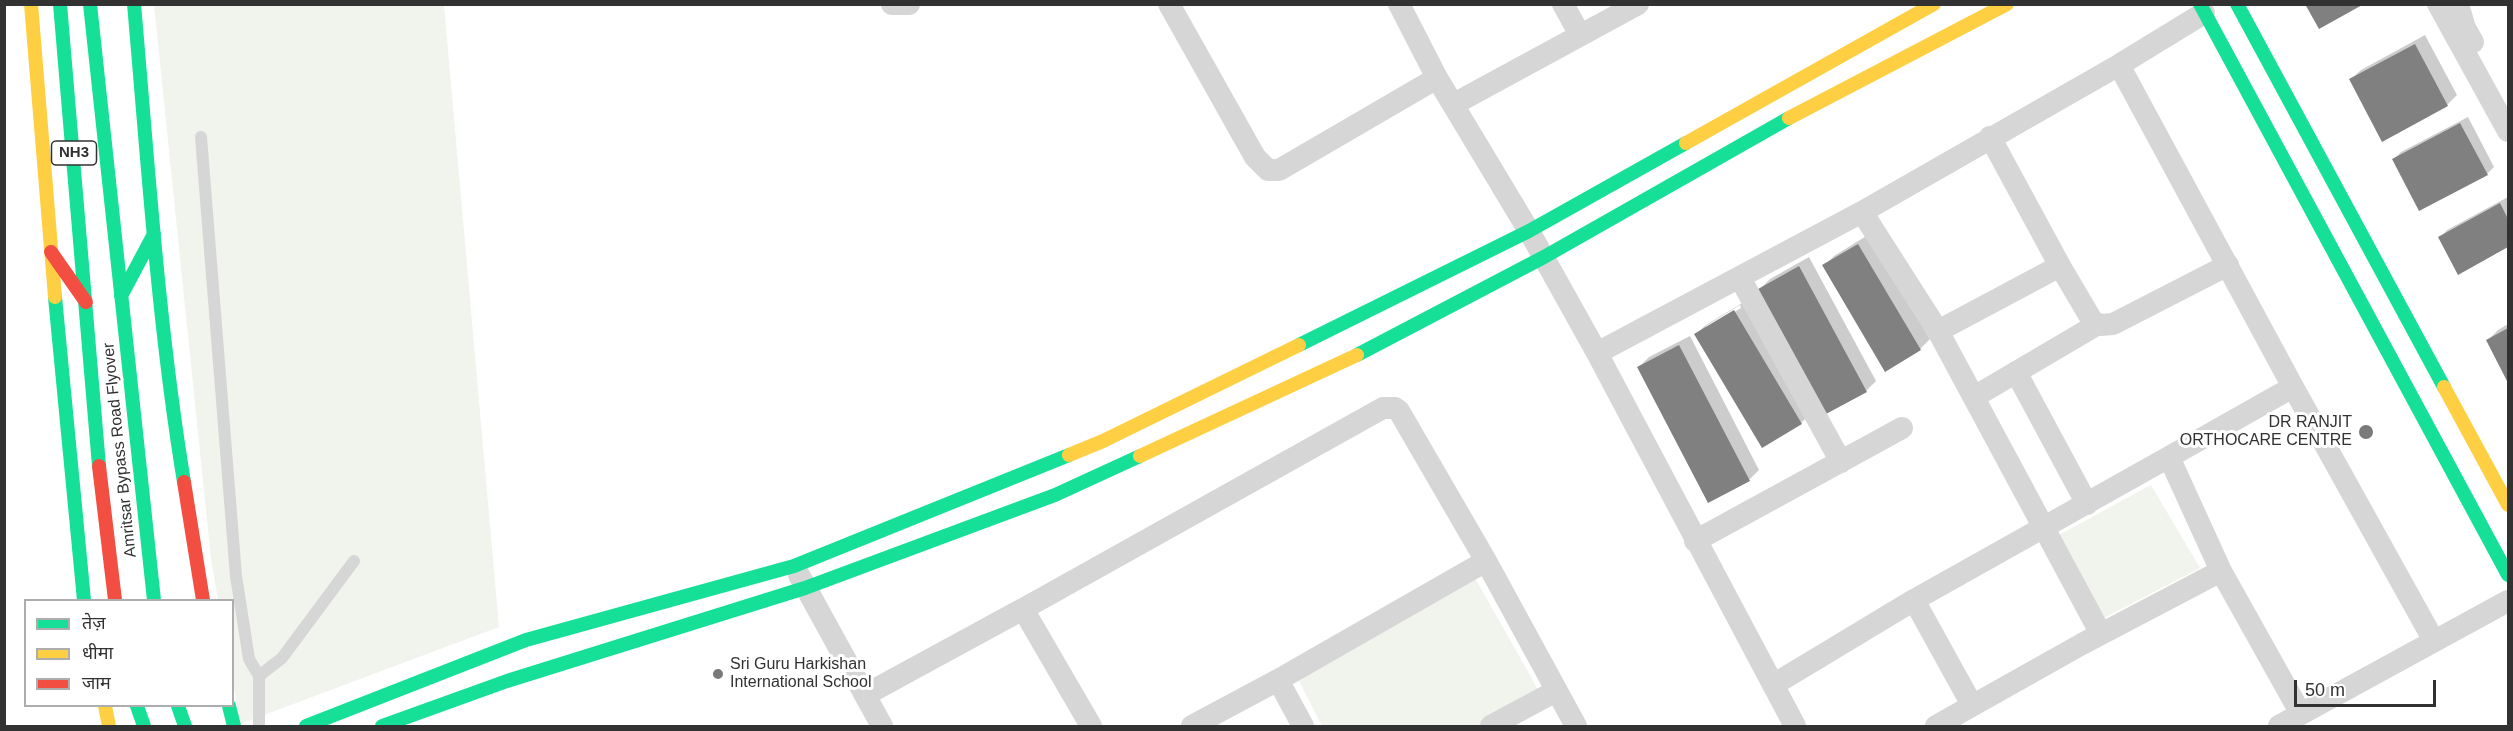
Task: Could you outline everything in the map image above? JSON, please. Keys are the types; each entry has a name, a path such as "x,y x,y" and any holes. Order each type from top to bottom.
{"main road":[{"path":"31,4 51,252 84,599"},
{"name":"NH3","path":"60,4 86,302"},
{"name":"NH3","path":"90,4 121,296"},
{"path":"134,4 154,234 174,421 203,599"},
{"path":"306,726 525,640 794,566 1103,441 1529,231 1934,4"},
{"path":"382,726 507,681 805,588 1054,495 1376,346 1544,257 1779,123 2007,4"},
{"path":"2237,4 2508,505"},
{"path":"2202,8 2508,575"},
{"path":"121,296 154,234"},
{"path":"51,252 86,302"},
{"name":"Amritsar Bypass Road Flyover","path":"121,296 154,599"},
{"name":"Amritsar Bypass Road Flyover","path":"86,302 101,487 115,599"},
{"path":"105,707 109,726"},
{"path":"138,707 144,726"},
{"path":"178,707 185,726"},
{"path":"229,707 234,726"}],"street":[{"path":"892,4 909,4"},
{"path":"1169,4 1256,157 1268,170 1280,170 1437,78"},
{"path":"1399,4 1437,78 1529,231 1597,353 1795,726"},
{"path":"1563,4 1580,35"},
{"path":"1454,104 1638,4"},
{"path":"2438,4 2508,131"},
{"path":"2458,4 2465,28 2508,103"},
{"path":"1597,353 1862,212 1990,136 2119,65 2202,8"},
{"path":"2119,65 2293,387 2434,641"},
{"path":"1990,136 2093,322 2113,324 2228,265"},
{"path":"1862,212 1938,331 2101,634"},
{"path":"1938,331 2060,266"},
{"path":"1740,278 1840,462"},
{"path":"1974,397 2098,324"},
{"path":"2016,372 2087,504"},
{"path":"1773,685 1914,600 2045,529 2293,387"},
{"path":"865,695 1383,408 1390,407 1399,411 1486,561 1576,726"},
{"path":"1695,541 1902,428"},
{"path":"2169,457 2221,571 2301,714"},
{"path":"1192,726 1278,680 1486,561"},
{"path":"794,566 882,726"},
{"path":"1936,726 2101,634 2221,571"},
{"path":"1914,600 1972,705"},
{"path":"2279,726 2508,601"},
{"path":"1023,609 1090,726"},
{"path":"1278,680 1303,726"},
{"path":"1491,726 1556,691"}],"lane":[{"path":"201,137 236,576 249,659 259,676 259,726"},
{"path":"259,676 282,658 354,561"}],"shaded area":[{"path":"154,5 444,5 499,627 240,724 234,687 234,599 218,599 211,559"},
{"path":"2151,485 2200,568 2100,620 2059,535"},
{"path":"1475,578 1540,693 1478,726 1322,726 1296,675"}],"building":[{"path":"2305,4 2364,4 2319,29"},
{"path":"2415,44 2448,106 2382,142 2349,79"},
{"path":"2460,123 2488,175 2419,211 2392,159"},
{"path":"2500,203 2508,219 2508,247 2458,275 2438,237"},
{"path":"1858,244 1921,350 1885,372 1822,265"},
{"path":"1799,266 1867,392 1826,414 1758,289"},
{"path":"1734,310 1802,424 1762,448 1694,334"},
{"path":"2508,328 2508,383 2486,340"},
{"path":"1679,345 1750,481 1708,503 1637,367"}],"traffic: fast":[{"path":"60,4 99,466"},
{"path":"90,4 154,599"},
{"path":"134,4 160,303 184,482"},
{"path":"2200,4 2508,575"},
{"path":"2237,4 2444,387"},
{"path":"1357,355 1544,257 1789,118"},
{"path":"1299,345 1529,231 1686,143"},
{"path":"121,296 154,234"},
{"path":"55,297 84,599"},
{"path":"306,726 526,640 794,566 1069,455"},
{"path":"382,726 507,681 805,588 1055,495 1140,456"},
{"path":"137,707 144,726"},
{"path":"178,707 185,726"},
{"path":"229,707 234,726"}],"traffic: slow":[{"path":"31,4 55,297"},
{"path":"1686,143 1934,4"},
{"path":"1789,118 2007,4"},
{"path":"1069,455 1103,441 1299,345"},
{"path":"1140,456 1357,355"},
{"path":"2444,387 2508,505"},
{"path":"105,707 109,726"}],"traffic: jam":[{"path":"51,252 86,302"},
{"path":"99,466 115,599"},
{"path":"184,482 203,599"}],"place":[{"name":"DR RANJIT ORTHOCARE CENTRE","path":"2366,432"},
{"name":"Sri Guru Harkishan International School","path":"718,674"}]}
